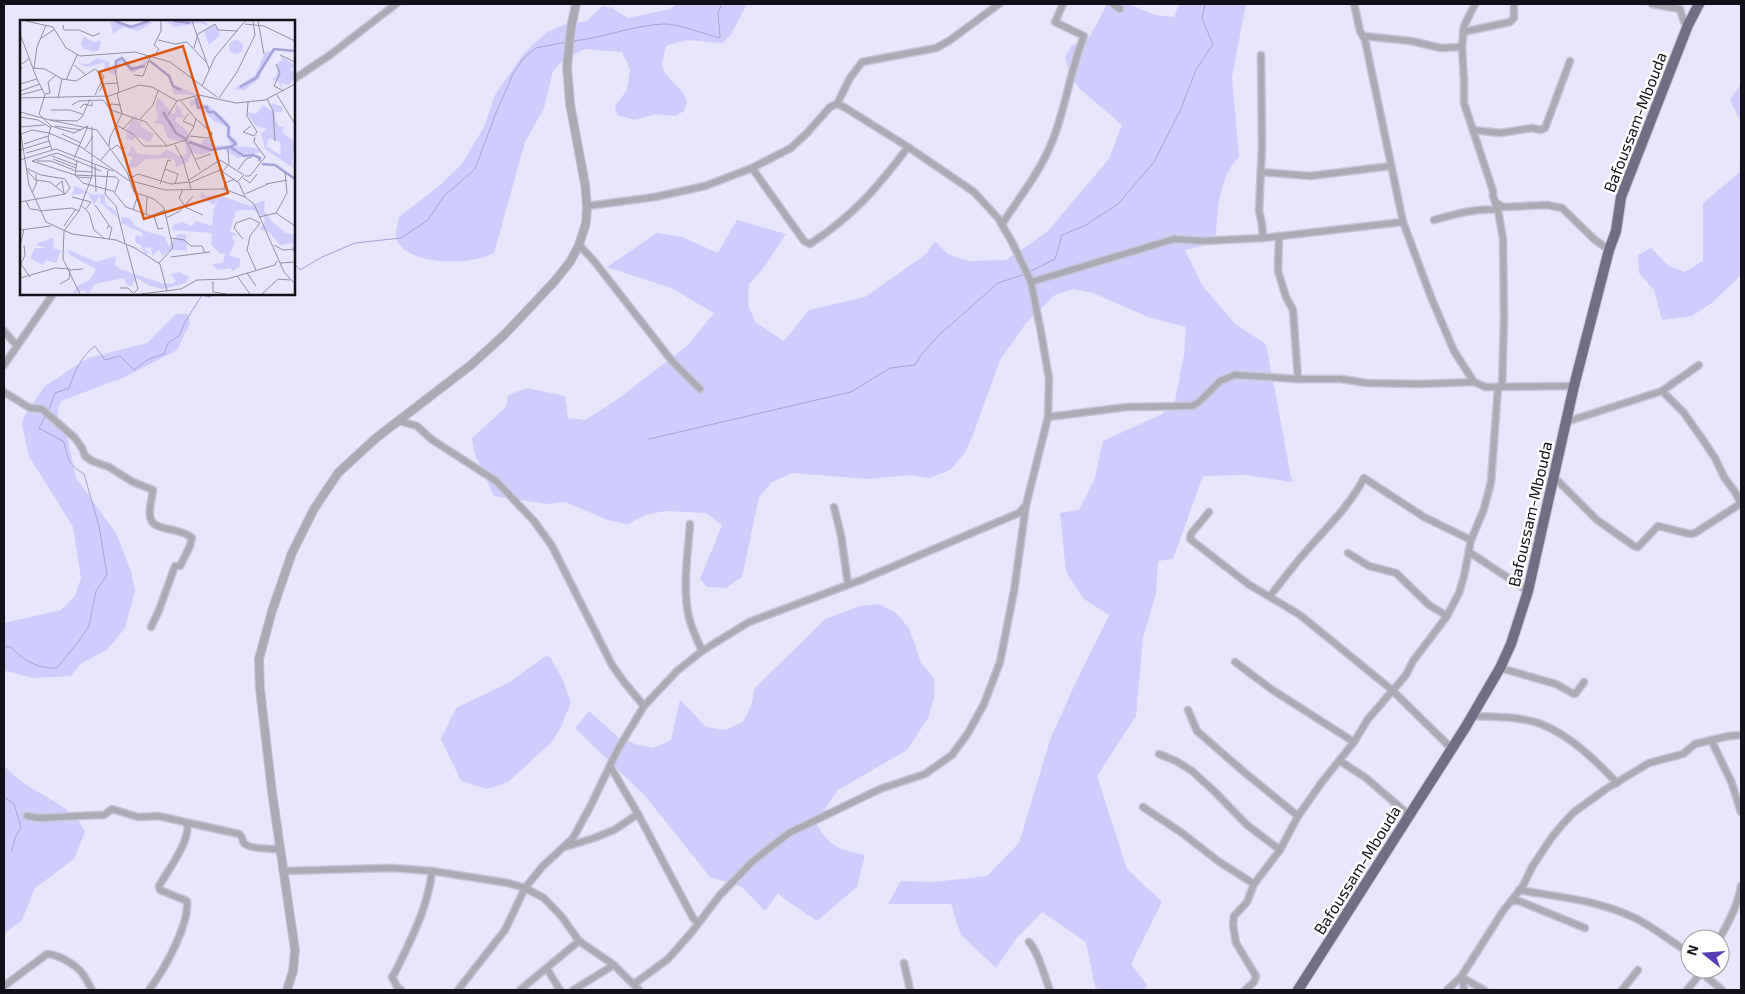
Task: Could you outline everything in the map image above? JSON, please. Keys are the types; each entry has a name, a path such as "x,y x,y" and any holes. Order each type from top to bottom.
{"highway":[{"name":"Bafoussam-Mbouda","path":"1298,990 1472,716 1500,668 1528,590 1574,386 1609,250 1616,231 1621,197 1688,25 1699,4"}],"street":[{"path":"295,78 330,55 396,4"},
{"path":"287,990 293,971 295,950 272,792 260,689 260,659 272,610 292,553 319,501 338,473 376,438 471,364 504,335 554,282 570,262 579,245 586,222 587,206 570,104 567,67 576,4"},
{"path":"587,206 654,197 704,186 778,156 792,148 808,133 830,107 836,104 850,78 862,62 936,48 949,41 999,4"},
{"path":"1002,224 1044,159 1052,142 1084,36 1055,22 1063,4"},
{"path":"1113,4 1120,9"},
{"path":"1354,4 1360,31 1363,36 1403,222 1430,298 1454,351 1474,382"},
{"path":"1245,990 1254,982 1256,976 1236,943 1234,916 1247,902 1254,884 1280,850 1298,816 1322,782 1340,762 1368,719 1406,675 1413,661 1446,616 1459,592 1471,540 1488,497 1500,387 1504,318 1503,239 1498,210 1464,103 1463,32 1474,4"},
{"path":"1463,32 1510,22 1514,18 1514,4"},
{"path":"1652,4 1680,9 1684,22 1688,25"},
{"path":"1363,36 1411,40 1441,48 1462,48"},
{"path":"1261,55 1259,211 1263,238"},
{"path":"1473,130 1500,134 1532,128 1541,130 1545,128 1570,61"},
{"path":"634,984 668,959 691,933 695,920 753,861 789,832 880,789 925,774 952,754 968,733 980,711 1000,662 1014,591 1026,505 1048,417 1049,379 1042,332 1031,282 1002,224 974,192 908,147 836,104"},
{"path":"752,168 804,241 810,244 834,228 856,209 883,181 908,147"},
{"path":"1261,172 1310,176 1391,166"},
{"path":"1495,202 1503,206 1547,205 1562,208 1594,239 1609,250"},
{"path":"1434,220 1484,208 1498,210"},
{"path":"1031,282 1174,239 1203,241 1263,238 1403,222"},
{"path":"1279,236 1278,271 1286,297 1293,310 1298,379"},
{"path":"579,245 594,261 672,361 700,389"},
{"path":"4,365 52,295"},
{"path":"4,331 17,346"},
{"path":"1566,422 1662,391 1699,365"},
{"path":"1048,417 1127,407 1192,406 1199,402 1220,382 1235,375 1298,379 1341,379 1367,383 1474,382 1486,387 1574,386"},
{"path":"1554,477 1597,520 1634,546 1638,546 1658,526 1690,534 1695,533 1740,504 1735,492 1724,477 1715,458 1703,440 1684,413 1662,391"},
{"path":"4,392 30,408 42,409 75,438 85,456 92,462 109,467 133,482 153,490 150,504 151,521 155,526 174,530 192,538 180,566 175,566 151,627"},
{"path":"399,421 417,426 431,439 496,481 534,521 556,554 612,665 644,706"},
{"path":"1270,596 1334,519 1364,478 1424,517 1471,540"},
{"path":"458,990 505,930 525,888 542,867 573,838 618,749 644,706 677,671 702,651 748,622 848,584 1018,513 1026,505"},
{"path":"834,507 841,535 848,584"},
{"path":"1210,512 1191,534 1190,539 1248,584 1300,615 1392,690 1451,748"},
{"path":"690,524 686,601 689,618 702,651"},
{"path":"1469,552 1528,590"},
{"path":"1348,553 1369,566 1396,573 1429,604 1446,616"},
{"path":"1235,662 1271,689 1354,742"},
{"path":"1500,668 1556,684 1574,694 1584,682"},
{"path":"1188,710 1198,731 1298,816"},
{"path":"1472,716 1519,719 1540,724 1560,734 1591,756 1617,783"},
{"path":"1447,990 1462,977 1511,901 1523,886 1532,867 1561,826 1574,812 1649,763 1683,754 1695,744 1729,736 1741,736"},
{"path":"1711,740 1731,780 1741,812"},
{"path":"1158,754 1192,771 1247,826 1280,850"},
{"path":"1340,762 1366,778 1409,815"},
{"path":"610,766 695,920"},
{"path":"1142,807 1254,884"},
{"path":"27,816 39,818 99,816 112,809 138,817 158,816 187,824 239,834 243,838 244,843 249,846 280,849"},
{"path":"564,847 614,830 638,814"},
{"path":"149,990 179,938 185,916 187,901 160,890 159,886 178,855 187,835 187,824"},
{"path":"284,871 391,868 432,871 508,883 525,888 544,898 562,917 580,941 614,965 639,990"},
{"path":"401,990 392,977 398,970 419,920 427,898 432,871"},
{"path":"1725,929 1736,907 1741,886"},
{"path":"1519,890 1576,898 1618,911 1636,918 1680,947"},
{"path":"1511,901 1519,901 1585,928"},
{"path":"520,990 580,941"},
{"path":"1029,942 1040,962 1050,990"},
{"path":"4,986 47,954 53,954 81,971 92,990"},
{"path":"904,963 910,990"},
{"path":"573,990 614,965"},
{"path":"546,969 560,990"},
{"path":"1622,990 1638,970"},
{"path":"1462,977 1464,990"},
{"path":"1462,977 1484,990"},
{"path":"1687,990 1696,979"},
{"path":"1711,979 1722,990"}],"shaded area":[{"path":"677,4 747,4 730,36 723,43 686,40 666,46 662,63 664,72 683,93 687,102 684,111 675,116 656,114 635,120 617,115 615,106 627,90 630,69 622,52 585,49 567,58 553,71 544,108 525,142 494,253 467,261 430,260 407,252 400,245 396,236 399,217 440,185 462,164 484,127 495,95 524,53 547,32 566,24 587,21 602,6 612,8 628,18 670,9"},
{"path":"1107,4 1128,4 1155,15 1174,17 1179,4 1246,4 1232,77 1239,157 1226,176 1223,186 1218,209 1215,243 1185,250 1202,285 1236,325 1266,344 1292,482 1245,475 1203,476 1173,559 1158,561 1156,593 1143,638 1136,716 1097,776 1127,869 1162,902 1131,964 1147,985 1144,990 1101,990 1095,987 1086,942 1042,912 1016,939 996,968 961,935 951,904 888,904 901,881 933,882 987,876 1019,843 1050,740 1109,615 1084,599 1066,572 1060,513 1079,510 1095,478 1103,441 1162,414 1175,401 1184,355 1186,327 1148,317 1093,293 1074,289 1055,295 1026,323 1000,360 973,435 964,454 950,470 929,478 909,475 869,479 793,473 772,482 759,497 742,577 726,588 707,587 700,579 722,525 706,513 665,511 645,515 628,524 608,520 565,502 547,504 494,496 474,452 472,438 506,407 508,395 527,388 565,396 568,418 585,420 615,401 687,346 714,313 671,288 607,267 657,233 682,237 718,253 737,220 786,234 762,270 749,284 748,304 755,322 784,341 809,310 865,297 926,254 935,241 948,254 968,261 1006,260 1047,232 1109,159 1122,125 1080,89 1073,80 1065,58 1071,46 1088,40"},
{"path":"1741,84 1741,123 1730,99"},
{"path":"1741,149 1741,275 1713,302 1692,316 1662,320 1654,290 1639,273 1638,255 1651,248 1669,266 1685,272 1703,261 1703,203 1739,173"},
{"path":"176,314 188,314 190,323 177,350 125,377 61,401 58,409 58,420 68,440 76,478 116,533 131,571 135,590 125,628 107,650 80,664 71,676 33,678 4,672 4,623 61,610 75,596 81,578 73,527 29,456 22,426 24,416 45,386 88,358 147,343"},
{"path":"879,604 896,613 909,628 921,663 934,678 934,698 928,718 907,750 838,790 826,807 817,825 831,843 842,849 865,855 857,887 817,921 778,893 765,911 742,887 710,877 646,797 575,728 589,711 618,737 635,744 653,748 671,740 680,700 706,727 726,730 743,722 751,706 755,688 825,619 860,606"},
{"path":"547,655 551,658 564,683 571,702 561,727 552,742 508,782 487,789 461,781 441,739 456,708 510,682"},
{"path":"4,766 22,782 67,810 74,816 85,832 74,859 35,888 22,920 4,934"}],"waterway":[{"path":"573,41 664,24 684,27 720,38 718,12 722,4"},
{"path":"1029,272 1055,259 1062,235 1086,225 1118,204 1154,162 1180,111 1196,70 1213,44 1202,19 1205,4"},
{"path":"475,169 513,74 523,59 536,48 567,42"},
{"path":"295,264 300,270 322,257 355,243 401,238 428,220 444,196 473,171"},
{"path":"649,439 851,392 890,368 915,365 921,355 938,336 998,283 1025,274"},
{"path":"48,412 55,393 69,388 82,359 95,346 105,360 120,356 134,370 149,359 164,354 168,343 179,336 185,322 202,295"},
{"path":"202,295 210,297 211,295"},
{"path":"4,647 11,647 32,663 44,667 57,668 89,626 96,591 107,575 99,526 84,474 70,461 64,442 39,428 46,415"},
{"path":"4,797 14,804 21,827 15,838 12,851"}]}
